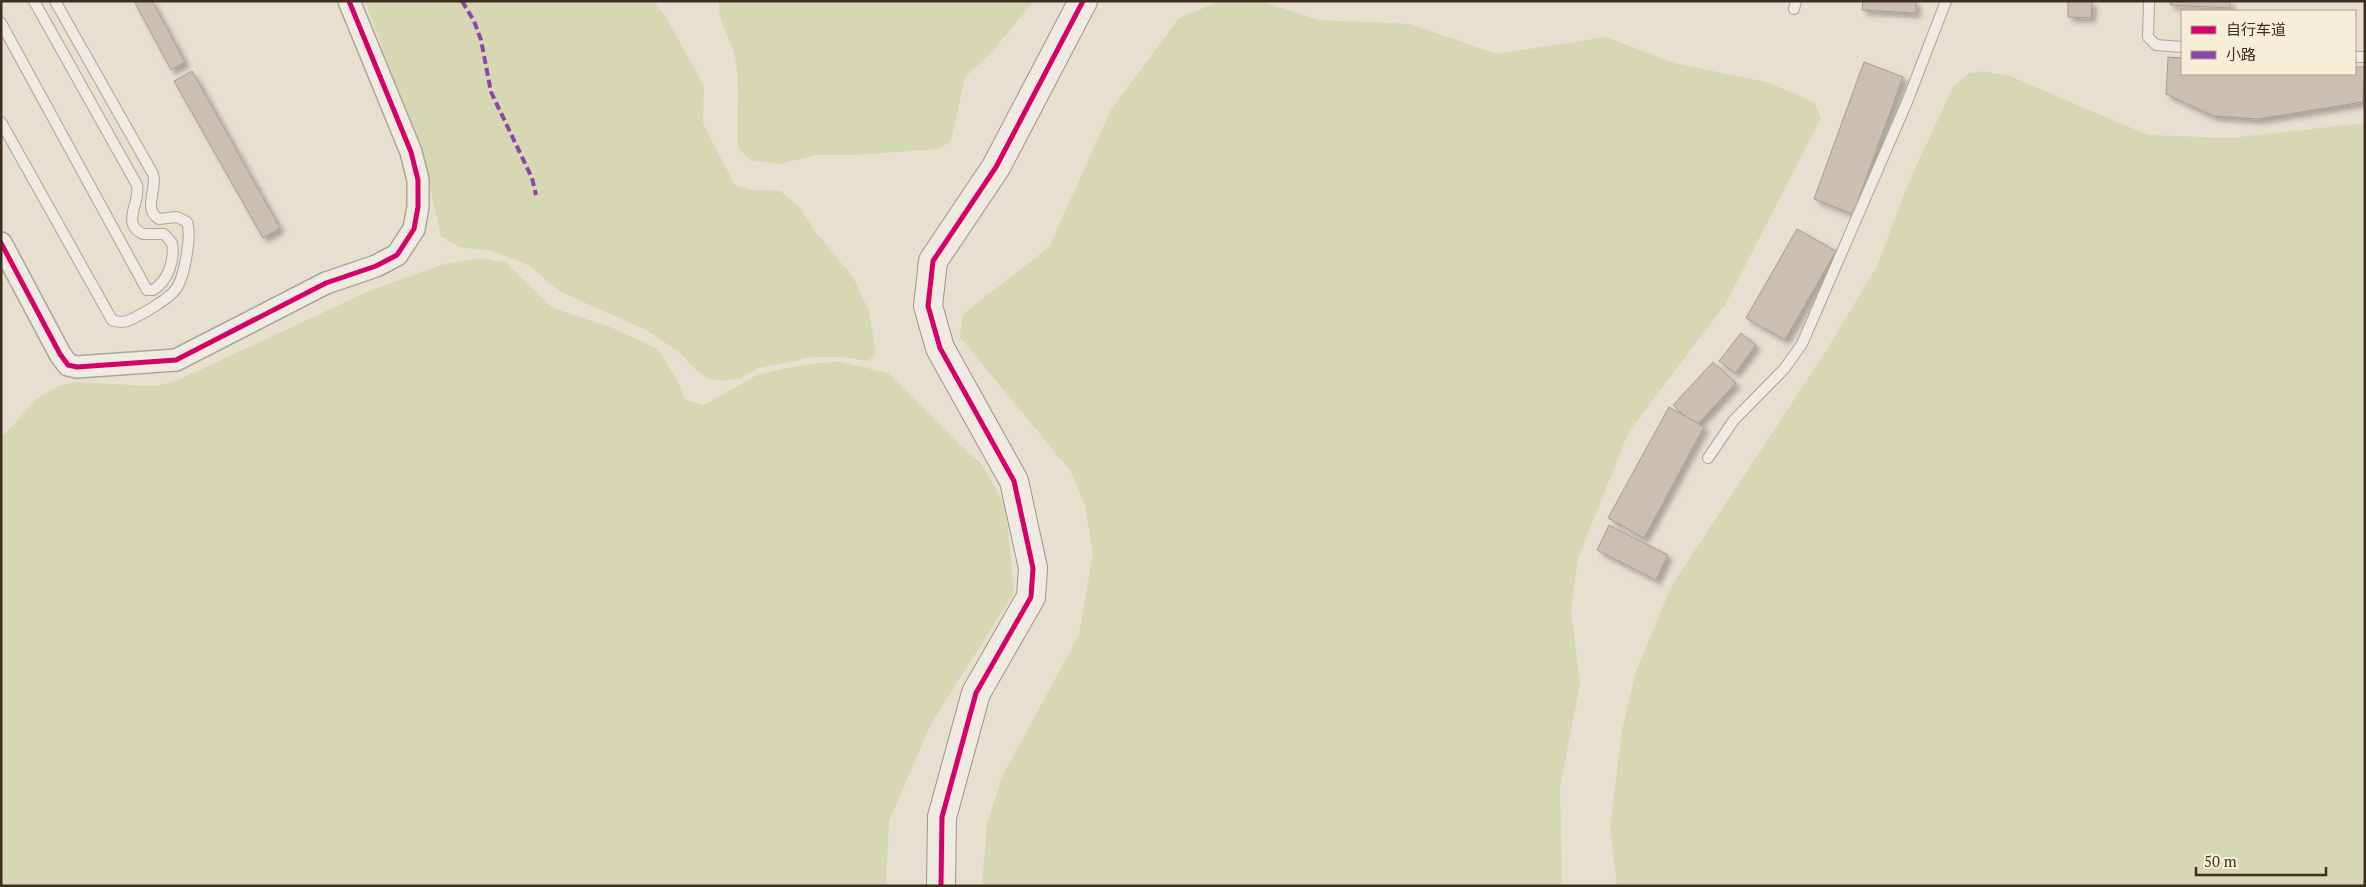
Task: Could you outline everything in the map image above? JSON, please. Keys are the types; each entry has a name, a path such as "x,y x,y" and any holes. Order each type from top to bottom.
{"street":[{"path":"1,243 60,354 68,365 77,367 176,360 326,283 376,266 397,255 414,229 418,207 418,180 411,152 349,1"},
{"path":"941,886 942,817 976,692 1030,598 1033,568 1014,481 940,348 928,306 933,261 996,167 1083,1"}],"lane":[{"path":"1,23 147,290 153,290 166,279 173,254 172,243 164,234 143,234 133,226 131,221 138,196 137,185 34,1"},
{"path":"1,122 112,320 126,322 168,297 176,289 189,245 190,230 187,222 177,217 159,219 152,213 150,204 155,185 153,174 55,1"},
{"path":"1708,458 1734,420 1784,369 1802,344 1907,102 1946,1"},
{"path":"2149,1 2148,37 2156,45 2181,47"}],"green space":[{"path":"365,1 653,1 667,19 704,86 703,124 735,185 751,190 780,191 798,205 814,230 853,277 869,311 876,354 868,361 840,357 812,357 759,368 740,378 723,381 709,379 697,371 680,353 648,331 561,292 528,265 492,251 459,247 441,236 424,161"},
{"path":"719,1 1034,1 992,52 965,77 951,141 939,149 854,155 817,155 778,164 750,160 738,148 737,68 733,50 720,16"},
{"path":"1221,1 1262,1 1318,20 1410,24 1497,54 1606,37 1674,63 1766,82 1814,102 1821,118 1725,305 1629,431 1578,558 1571,609 1580,685 1560,787 1562,886 982,886 987,824 1002,777 1079,635 1093,553 1085,506 1071,472 960,337 962,315 1049,247 1111,110 1179,18"},
{"path":"1984,71 2010,76 2148,135 2230,138 2365,123 2365,886 1617,886 1610,827 1622,731 1636,671 1672,585 1823,356 1877,266 1908,184 1953,87 1969,73"},
{"path":"483,258 506,263 553,308 610,327 658,349 677,380 685,400 704,405 757,375 819,363 840,362 888,373 961,446 981,463 1006,507 1014,593 931,724 889,821 886,886 1,886 1,436 7,432 35,400 56,387 73,382 154,386 176,381 369,291 441,265"}],"building":[{"path":"134,1 152,1 185,62 171,70"},
{"path":"1863,1 1916,1 1916,13 1862,10"},
{"path":"2068,1 2092,1 2091,18 2068,17"},
{"path":"2170,1 2230,1 2230,8 2170,5"},
{"path":"2168,57 2181,58 2181,75 2356,75 2356,67 2365,67 2363,102 2258,119 2213,116 2166,94"},
{"path":"1864,62 1903,77 1853,214 1814,199"},
{"path":"192,71 280,228 263,238 174,81"},
{"path":"1797,229 1836,251 1785,340 1746,318"},
{"path":"1741,333 1756,345 1735,373 1719,361"},
{"path":"1713,362 1736,383 1696,426 1673,405"},
{"path":"1669,407 1704,427 1644,538 1608,518"},
{"path":"1609,525 1668,555 1656,580 1597,550"}],"marked path":[{"path":"462,1 474,21 481,40 491,92 532,178 536,195"}],"cycle path":[{"path":"1,243 60,354 68,365 77,367 176,360 326,283 376,266 397,255 414,229 418,207 418,180 411,152 349,1"},
{"path":"941,886 942,817 976,693 1031,597 1033,568 1014,481 940,348 928,306 933,261 996,167 1083,1"}]}
